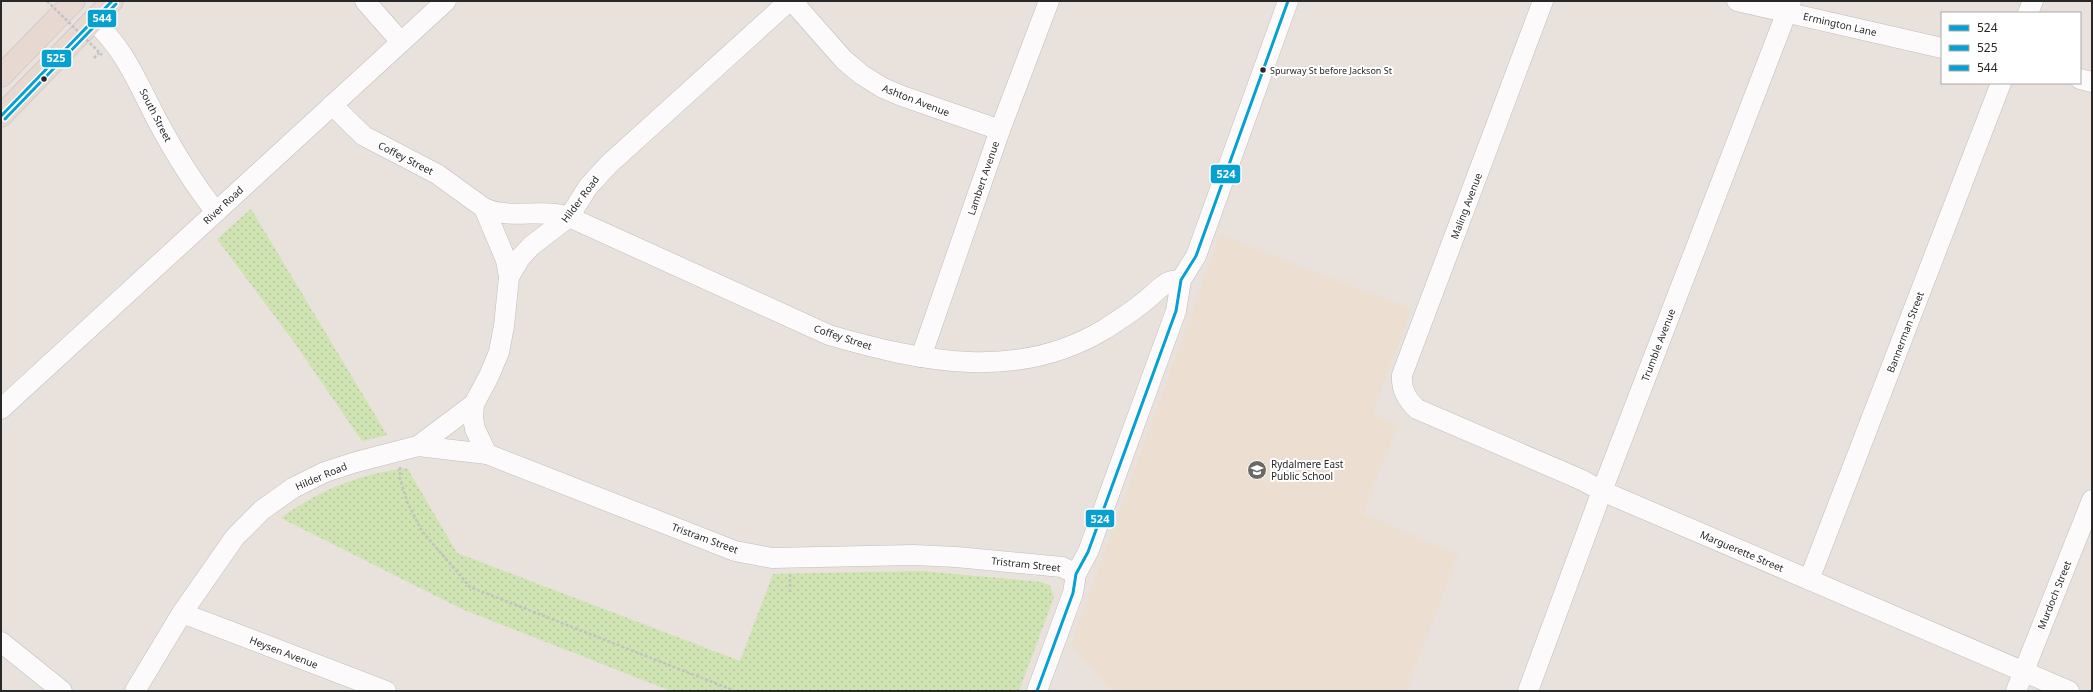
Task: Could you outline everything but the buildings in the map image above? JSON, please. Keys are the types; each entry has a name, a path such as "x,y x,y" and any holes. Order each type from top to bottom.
{"highway":[{"path":"1,76 74,1"},
{"path":"1,116 112,1"}],"street":[{"path":"365,1 401,42"},
{"name":"River Road","path":"1,409 446,1"},
{"name":"Hilder Road","path":"487,454 475,430 473,418 474,404 489,376 499,352 504,326 509,277 520,258 531,246 569,217 588,187 600,173 789,1"},
{"name":"Ashton Avenue","path":"792,1 844,60 862,75 883,88 902,96 1000,130"},
{"name":"Lambert Avenue","path":"921,357 1000,130 1049,1"},
{"path":"1037,691 1073,593 1076,574 1088,552 1176,311 1181,280 1196,256 1288,1"},
{"name":"Maling Avenue","path":"1416,409 1404,393 1402,375 1543,1"},
{"name":"Ermington Lane","path":"1737,1 1788,7 1941,48"},
{"path":"2028,12 2033,1"},
{"name":"Trumble Avenue","path":"1528,691 1602,491 1788,7"},
{"name":"South Street","path":"93,21 104,31 133,70 157,120 187,172 216,212"},
{"path":"2081,79 2092,82"},
{"name":"Bannerman Street","path":"1809,580 2001,84"},
{"name":"Coffey Street","path":"332,105 364,136 438,174 484,208 502,213 552,213 569,217 829,335 875,348 921,357 972,364 1016,361 1062,349 1104,329 1144,303 1170,282 1181,280"},
{"path":"484,208 506,260 509,277"},
{"name":"Hilder Road","path":"134,691 182,613 235,537 262,510 293,488 325,472 356,462 410,448 474,404"},
{"name":"Marguerette Street","path":"1416,409 1582,480 1602,491 2069,691"},
{"name":"Tristram Street","path":"410,448 487,454 735,551 772,558 914,555 956,557 1062,567 1076,574"},
{"name":"Murdoch Street","path":"2016,691 2092,500"},
{"name":"Heysen Avenue","path":"182,613 386,691"},
{"path":"1,642 62,691"}],"path":[{"path":"47,1 101,54 95,57"},
{"path":"410,448 400,479 408,504 422,531 470,587 735,691"},
{"path":"790,571 790,592"}],"shaded area":[{"name":"Rydalmere East Public School","path":"1220,235 1411,309 1372,414 1397,426 1363,514 1458,555 1406,691 1113,691 1071,646"}],"green space":[{"path":"251,209 387,435 362,441 294,342 217,239"},
{"path":"407,468 457,553 740,661 773,574 920,571 1042,582 1050,586 1054,597 1019,691 671,691 462,609 281,518 295,508 325,491 373,474"}],"transit line":[{"name":"525","path":"1,116 112,1"},
{"name":"524","path":"1037,691 1073,593 1076,574 1088,552 1176,311 1181,280 1196,256 1288,1"},
{"name":"544","path":"5,119 116,4"}],"place":[{"name":"Spurway St before Jackson St","path":"1263,70"},
{"name":"Rydalmere East Public School","path":"1257,470"}]}
